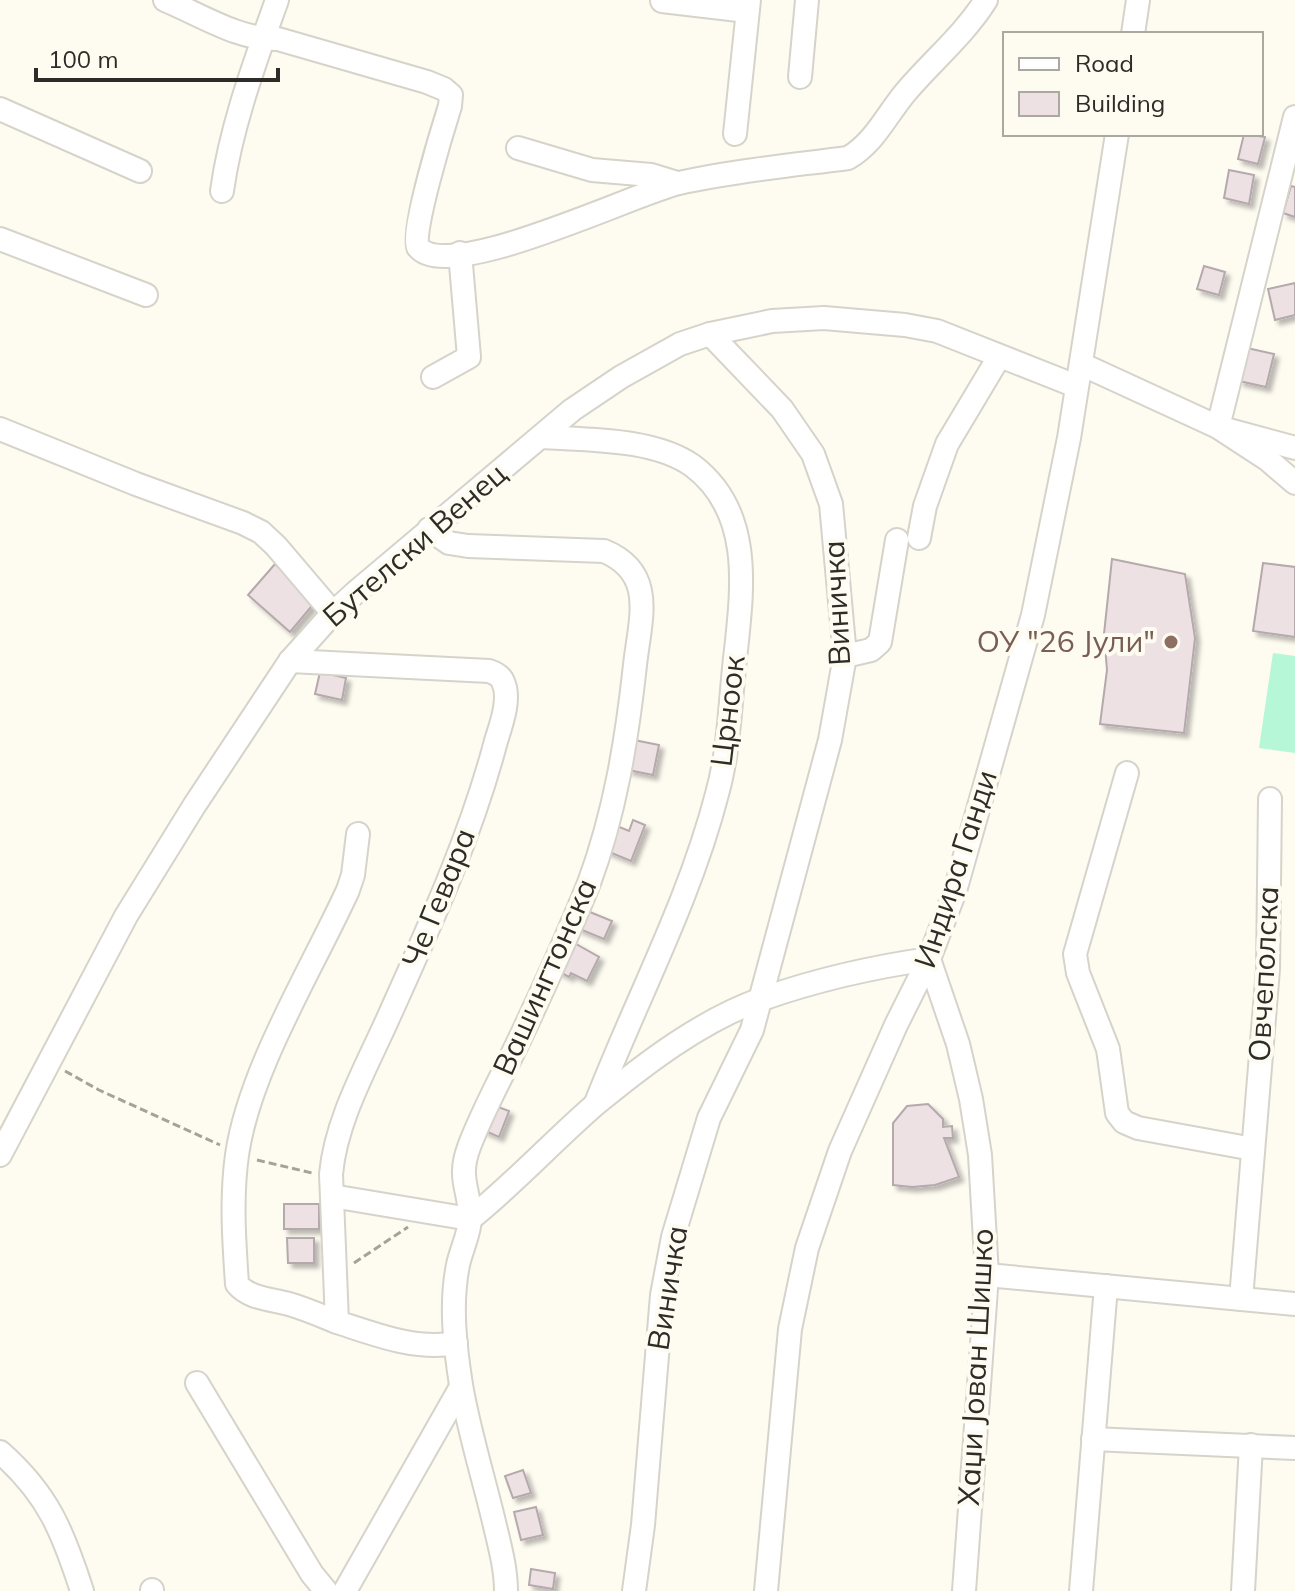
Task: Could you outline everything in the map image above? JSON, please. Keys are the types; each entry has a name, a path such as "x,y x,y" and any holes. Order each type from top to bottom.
{"street":[{"path":"165,0 261,39 278,39 427,82 451,95 424,197 416,242 419,249 426,253 460,253 508,247 677,183 848,158 862,150 905,93 955,40 986,0"},
{"path":"222,191 225,164 261,39 277,0"},
{"path":"800,77 807,0"},
{"path":"1133,32 1138,0"},
{"path":"662,1 748,6 735,134"},
{"path":"0,109 140,171"},
{"path":"1218,427 1295,117"},
{"name":"Индира Ганди","path":"766,1591 790,1329 807,1248 840,1151 929,959 955,891 1033,615 1069,438 1117,136"},
{"path":"518,148 592,170 651,175 677,183"},
{"path":"0,239 146,295"},
{"path":"433,377 469,357 460,253"},
{"name":"Бутелски Венец","path":"0,1155 126,916 290,661 333,613 572,410 621,377 680,344 710,334 772,321 824,318 873,320 937,331 1076,386"},
{"name":"Виничка","path":"634,1591 643,1525 662,1295 673,1237 709,1118 752,1030 830,740 845,656 831,504 813,454 782,409 710,334"},
{"path":"845,656 871,650 880,642 908,539 925,506 947,444 999,357"},
{"path":"1081,364 1218,427 1267,459 1295,483"},
{"path":"1218,427 1295,448"},
{"path":"0,429 261,532 333,613"},
{"name":"Црноок","path":"541,437 643,446 671,453 694,467 716,489 734,521 742,560 728,732 718,792 681,906 596,1104"},
{"name":"Вашингтонска","path":"429,529 449,543 468,546 604,551 630,566 638,577 642,603 626,736 605,834 576,911 463,1166 470,1219 458,1267 454,1307 456,1343 461,1387 503,1560 506,1591"},
{"name":"Че Гевара","path":"290,661 489,671 499,675 505,684 505,709 485,785 443,896 352,1100 333,1160 337,1322"},
{"path":"1127,773 1075,954 1078,973 1108,1049 1117,1113 1124,1122 1138,1128 1253,1149"},
{"name":"Овчеполска","path":"1241,1299 1268,969 1270,799"},
{"path":"358,834 348,890 262,1072 237,1152 232,1219 237,1284 250,1294 409,1342 436,1345 456,1343"},
{"path":"332,1185 431,1212 470,1219 596,1104 697,1030 760,999 854,973 929,959"},
{"name":"Хаџи Јован Шишко","path":"929,959 958,1044 971,1099 980,1155 987,1275 964,1591"},
{"path":"463,1182 491,1202"},
{"path":"987,1275 1295,1304"},
{"path":"1081,1591 1106,1286"},
{"path":"197,1383 312,1574 326,1591"},
{"path":"345,1591 461,1387"},
{"path":"1093,1439 1295,1448"},
{"path":"1243,1591 1251,1445"},
{"path":"0,1452 46,1502 62,1533 78,1590"}],"path":[{"path":"49,1063 99,1090 237,1152 332,1185"},
{"path":"337,1274 431,1212"}],"green space":[{"path":"1273,653 1295,656 1295,753 1259,748"}],"building":[{"path":"1244,136 1265,137 1258,164 1238,159"},
{"path":"1229,170 1254,175 1249,204 1224,198"},
{"path":"1291,186 1295,187 1295,217 1283,213"},
{"path":"1204,266 1225,272 1219,295 1197,289"},
{"path":"1295,283 1295,315 1275,320 1268,289"},
{"path":"1247,348 1274,354 1266,387 1239,381"},
{"path":"1112,559 1185,574 1195,638 1184,733 1100,724 1107,670 1104,634"},
{"path":"1263,563 1295,567 1295,637 1253,631"},
{"path":"275,564 316,601 290,632 248,595"},
{"path":"320,672 346,678 342,700 315,694"},
{"path":"634,740 659,745 653,775 628,770"},
{"path":"633,820 645,825 631,861 602,849 612,824 629,831"},
{"path":"585,910 612,921 604,939 577,928"},
{"path":"569,940 599,957 587,981 554,969"},
{"path":"928,1104 943,1119 943,1127 952,1126 953,1138 944,1138 959,1177 935,1185 893,1185 893,1123 907,1106"},
{"path":"493,1105 509,1111 499,1137 483,1130"},
{"path":"284,1204 319,1204 319,1229 284,1229"},
{"path":"287,1238 314,1238 314,1263 288,1263"},
{"path":"523,1470 531,1493 513,1498 505,1476"},
{"path":"536,1507 543,1535 521,1540 514,1512"},
{"path":"531,1569 555,1573 553,1589 529,1585"}],"place":[{"name":"ОУ \"26 Јули\"","path":"1171,642"}]}
